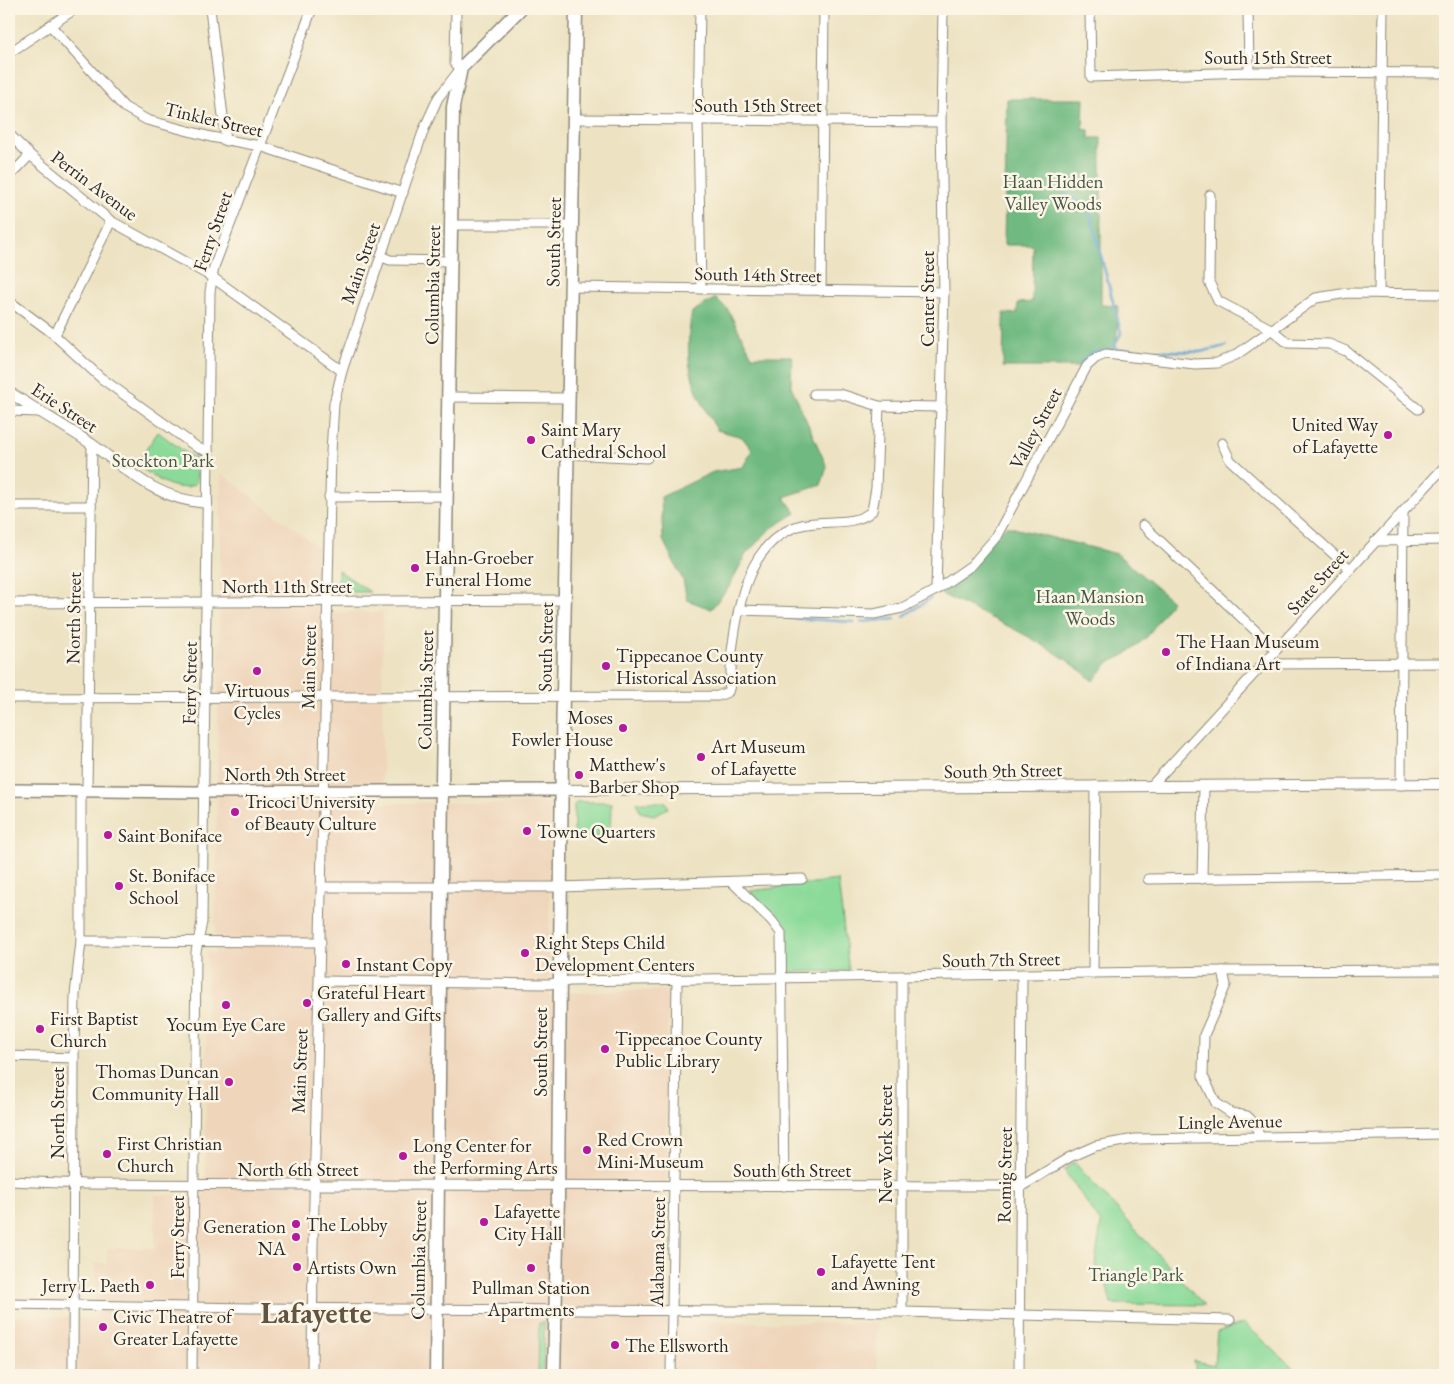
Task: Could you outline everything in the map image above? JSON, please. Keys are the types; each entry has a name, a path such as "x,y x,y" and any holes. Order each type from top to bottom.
{"main road":[{"name":"South Street","path":"554,1375 558,1185 558,983 561,790 576,9"},
{"name":"Main Street","path":"461,68 514,10"},
{"name":"Columbia Street","path":"436,1375 439,982 453,107 461,68"},
{"name":"North 9th Street","path":"9,790 442,792 561,790"}],"street":[{"path":"9,53 75,9"},
{"path":"210,9 226,141"},
{"name":"Ferry Street","path":"192,1375 196,952 202,922 206,697 208,352 212,277 312,9"},
{"name":"Columbia Street","path":"456,9 455,63 461,68"},
{"path":"700,9 698,121 701,289"},
{"path":"821,291 824,9"},
{"name":"Center Street","path":"936,590 944,292 941,122 943,9"},
{"name":"South 15th Street","path":"1090,9 1091,77 1249,72 1445,73"},
{"path":"1248,9 1249,72"},
{"path":"1383,9 1380,293 1445,294"},
{"name":"Tinkler Street","path":"50,25 124,107 136,115 226,141 260,146 403,193"},
{"name":"Main Street","path":"312,1375 314,1186 330,498 334,404 342,371 424,129 438,98 461,68"},
{"path":"432,111 443,104 453,107"},
{"name":"South 15th Street","path":"575,119 941,122"},
{"name":"Perrin Avenue","path":"9,134 30,155 111,221 212,277 342,371"},
{"path":"9,177 30,155"},
{"path":"1210,195 1209,282 1218,301 1271,329 1288,343 1328,344 1346,351 1418,409"},
{"path":"55,335 111,221"},
{"path":"452,225 572,226"},
{"path":"382,257 390,260 452,261"},
{"name":"South 14th Street","path":"571,287 944,292"},
{"name":"Valley Street","path":"740,610 874,614 902,608 936,590 972,565 996,537 1087,366 1096,358 1106,354 1196,364 1217,363 1236,355 1316,298 1348,292 1380,293"},
{"path":"9,301 55,335 101,378 198,448 208,451"},
{"name":"Erie Street","path":"9,392 92,445 150,487 176,497 207,503"},
{"path":"814,394 840,394 879,406 942,407"},
{"path":"449,397 569,398"},
{"path":"9,698 718,696 728,692 740,610 748,578 764,549 777,537 798,526 859,519 872,511 876,494 879,406"},
{"path":"9,411 40,412"},
{"path":"1222,443 1230,460 1350,569"},
{"name":"North Street","path":"73,1375 75,995 80,941 92,445"},
{"path":"568,454 647,458"},
{"name":"State Street","path":"1152,785 1445,466"},
{"path":"330,498 447,496"},
{"path":"9,506 91,506"},
{"path":"1401,785 1403,513"},
{"path":"1143,525 1276,650"},
{"path":"1375,541 1445,540"},
{"name":"North 11th Street","path":"9,603 565,600"},
{"path":"1264,664 1445,663"},
{"name":"South 9th Street","path":"561,790 1445,784"},
{"path":"1093,973 1095,786"},
{"path":"1202,879 1204,786"},
{"path":"1148,879 1445,875"},
{"path":"322,887 560,887 802,879"},
{"path":"732,882 772,921 781,933 784,1186"},
{"path":"80,941 321,942"},
{"name":"South 7th Street","path":"320,981 558,983 1223,971 1445,970"},
{"path":"1223,971 1226,985 1204,1035 1203,1076 1216,1103 1231,1113 1247,1116 1256,1125 1259,1136"},
{"name":"Romig Street","path":"1019,1375 1019,1315 1024,1185 1022,976"},
{"name":"New York Street","path":"902,977 902,1312"},
{"name":"Alabama Street","path":"671,1375 677,980"},
{"path":"9,1056 74,1058"},
{"name":"Lingle Avenue","path":"1024,1185 1070,1157 1095,1146 1135,1139 1445,1134"},
{"name":"North 6th Street","path":"9,1181 314,1186 558,1185"},
{"name":"South 6th Street","path":"558,1185 901,1187 1024,1185"},
{"path":"9,1304 193,1308 902,1312 1230,1320"}],"shaded area":[{"path":"221,473 318,547 317,612 383,612 382,803 550,803 549,996 572,993 664,990 668,995 664,1321 877,1324 877,1375 9,1375 9,1316 95,1318 96,1263 107,1263 107,1248 155,1248 155,1195 205,1195 207,954 215,953"}],"green space":[{"name":"Haan Hidden Valley Woods","path":"1007,99 1084,99 1083,129 1089,130 1089,138 1101,138 1101,305 1118,306 1116,351 1093,354 1081,367 1003,367 1004,313 1017,314 1018,303 1032,302 1033,245 1004,245"},
{"path":"716,298 728,310 752,356 792,356 791,386 827,467 821,485 784,497 796,513 770,529 746,554 729,587 711,609 687,600 683,580 663,540 661,497 713,472 743,467 752,450 742,437 717,430 701,400 691,374 688,346 692,312"},
{"name":"Stockton Park","path":"158,432 197,461 197,482 190,486 174,486 157,479 136,464"},
{"name":"Haan Mansion Woods","path":"1006,526 1117,554 1172,601 1147,637 1125,655 1108,663 1093,681 1039,642 939,593"},
{"path":"338,570 370,592 339,592"},
{"path":"577,802 612,802 611,837 574,837 574,805"},
{"path":"637,802 666,802 668,808 654,815 640,812"},
{"path":"838,880 849,971 787,972 788,945 785,930 781,923 750,891"},
{"name":"Triangle Park","path":"1074,1162 1204,1305 1111,1304 1105,1277 1095,1265 1101,1223 1064,1170"},
{"path":"539,1323 544,1323 543,1375 538,1375"},
{"path":"1244,1323 1301,1375 1197,1375 1194,1361 1214,1365 1217,1332"}],"waterway":[{"path":"1052,184 1089,209 1121,333 1113,349 1090,353 1080,363"},
{"path":"1113,349 1200,352 1226,346"},
{"path":"904,616 931,598"},
{"path":"790,618 854,622"},
{"path":"861,622 895,619"}],"place":[{"name":"United Way of Lafayette","path":"1388,435"},
{"name":"Saint Mary Cathedral School","path":"531,440"},
{"name":"Hahn-Groeber Funeral Home","path":"415,568"},
{"name":"The Haan Museum of Indiana Art","path":"1166,652"},
{"name":"Tippecanoe County Historical Association","path":"606,666"},
{"name":"Virtuous Cycles","path":"257,671"},
{"name":"Moses Fowler House","path":"623,728"},
{"name":"Art Museum of Lafayette","path":"701,757"},
{"name":"Matthew's Barber Shop","path":"579,775"},
{"name":"Tricoci University of Beauty Culture","path":"235,812"},
{"name":"Towne Quarters","path":"527,831"},
{"name":"Saint Boniface","path":"108,835"},
{"name":"St. Boniface School","path":"119,886"},
{"name":"Right Steps Child Development Centers","path":"525,953"},
{"name":"Instant Copy","path":"346,964"},
{"name":"Grateful Heart Gallery and Gifts","path":"307,1003"},
{"name":"Yocum Eye Care","path":"226,1005"},
{"name":"First Baptist Church","path":"40,1029"},
{"name":"Tippecanoe County Public Library","path":"605,1049"},
{"name":"Thomas Duncan Community Hall","path":"229,1082"},
{"name":"Red Crown Mini-Museum","path":"587,1150"},
{"name":"First Christian Church","path":"107,1154"},
{"name":"Long Center for the Performing Arts","path":"403,1156"},
{"name":"Lafayette City Hall","path":"484,1222"},
{"name":"The Lobby","path":"296,1224"},
{"name":"Generation NA","path":"296,1237"},
{"name":"Artists Own","path":"297,1267"},
{"name":"Pullman Station Apartments","path":"531,1268"},
{"name":"Lafayette Tent and Awning","path":"821,1272"},
{"name":"Jerry L. Paeth","path":"150,1285"},
{"name":"Civic Theatre of Greater Lafayette","path":"103,1327"},
{"name":"The Ellsworth","path":"615,1345"}],"district":[{"name":"Lafayette","path":"316,1313"}]}
